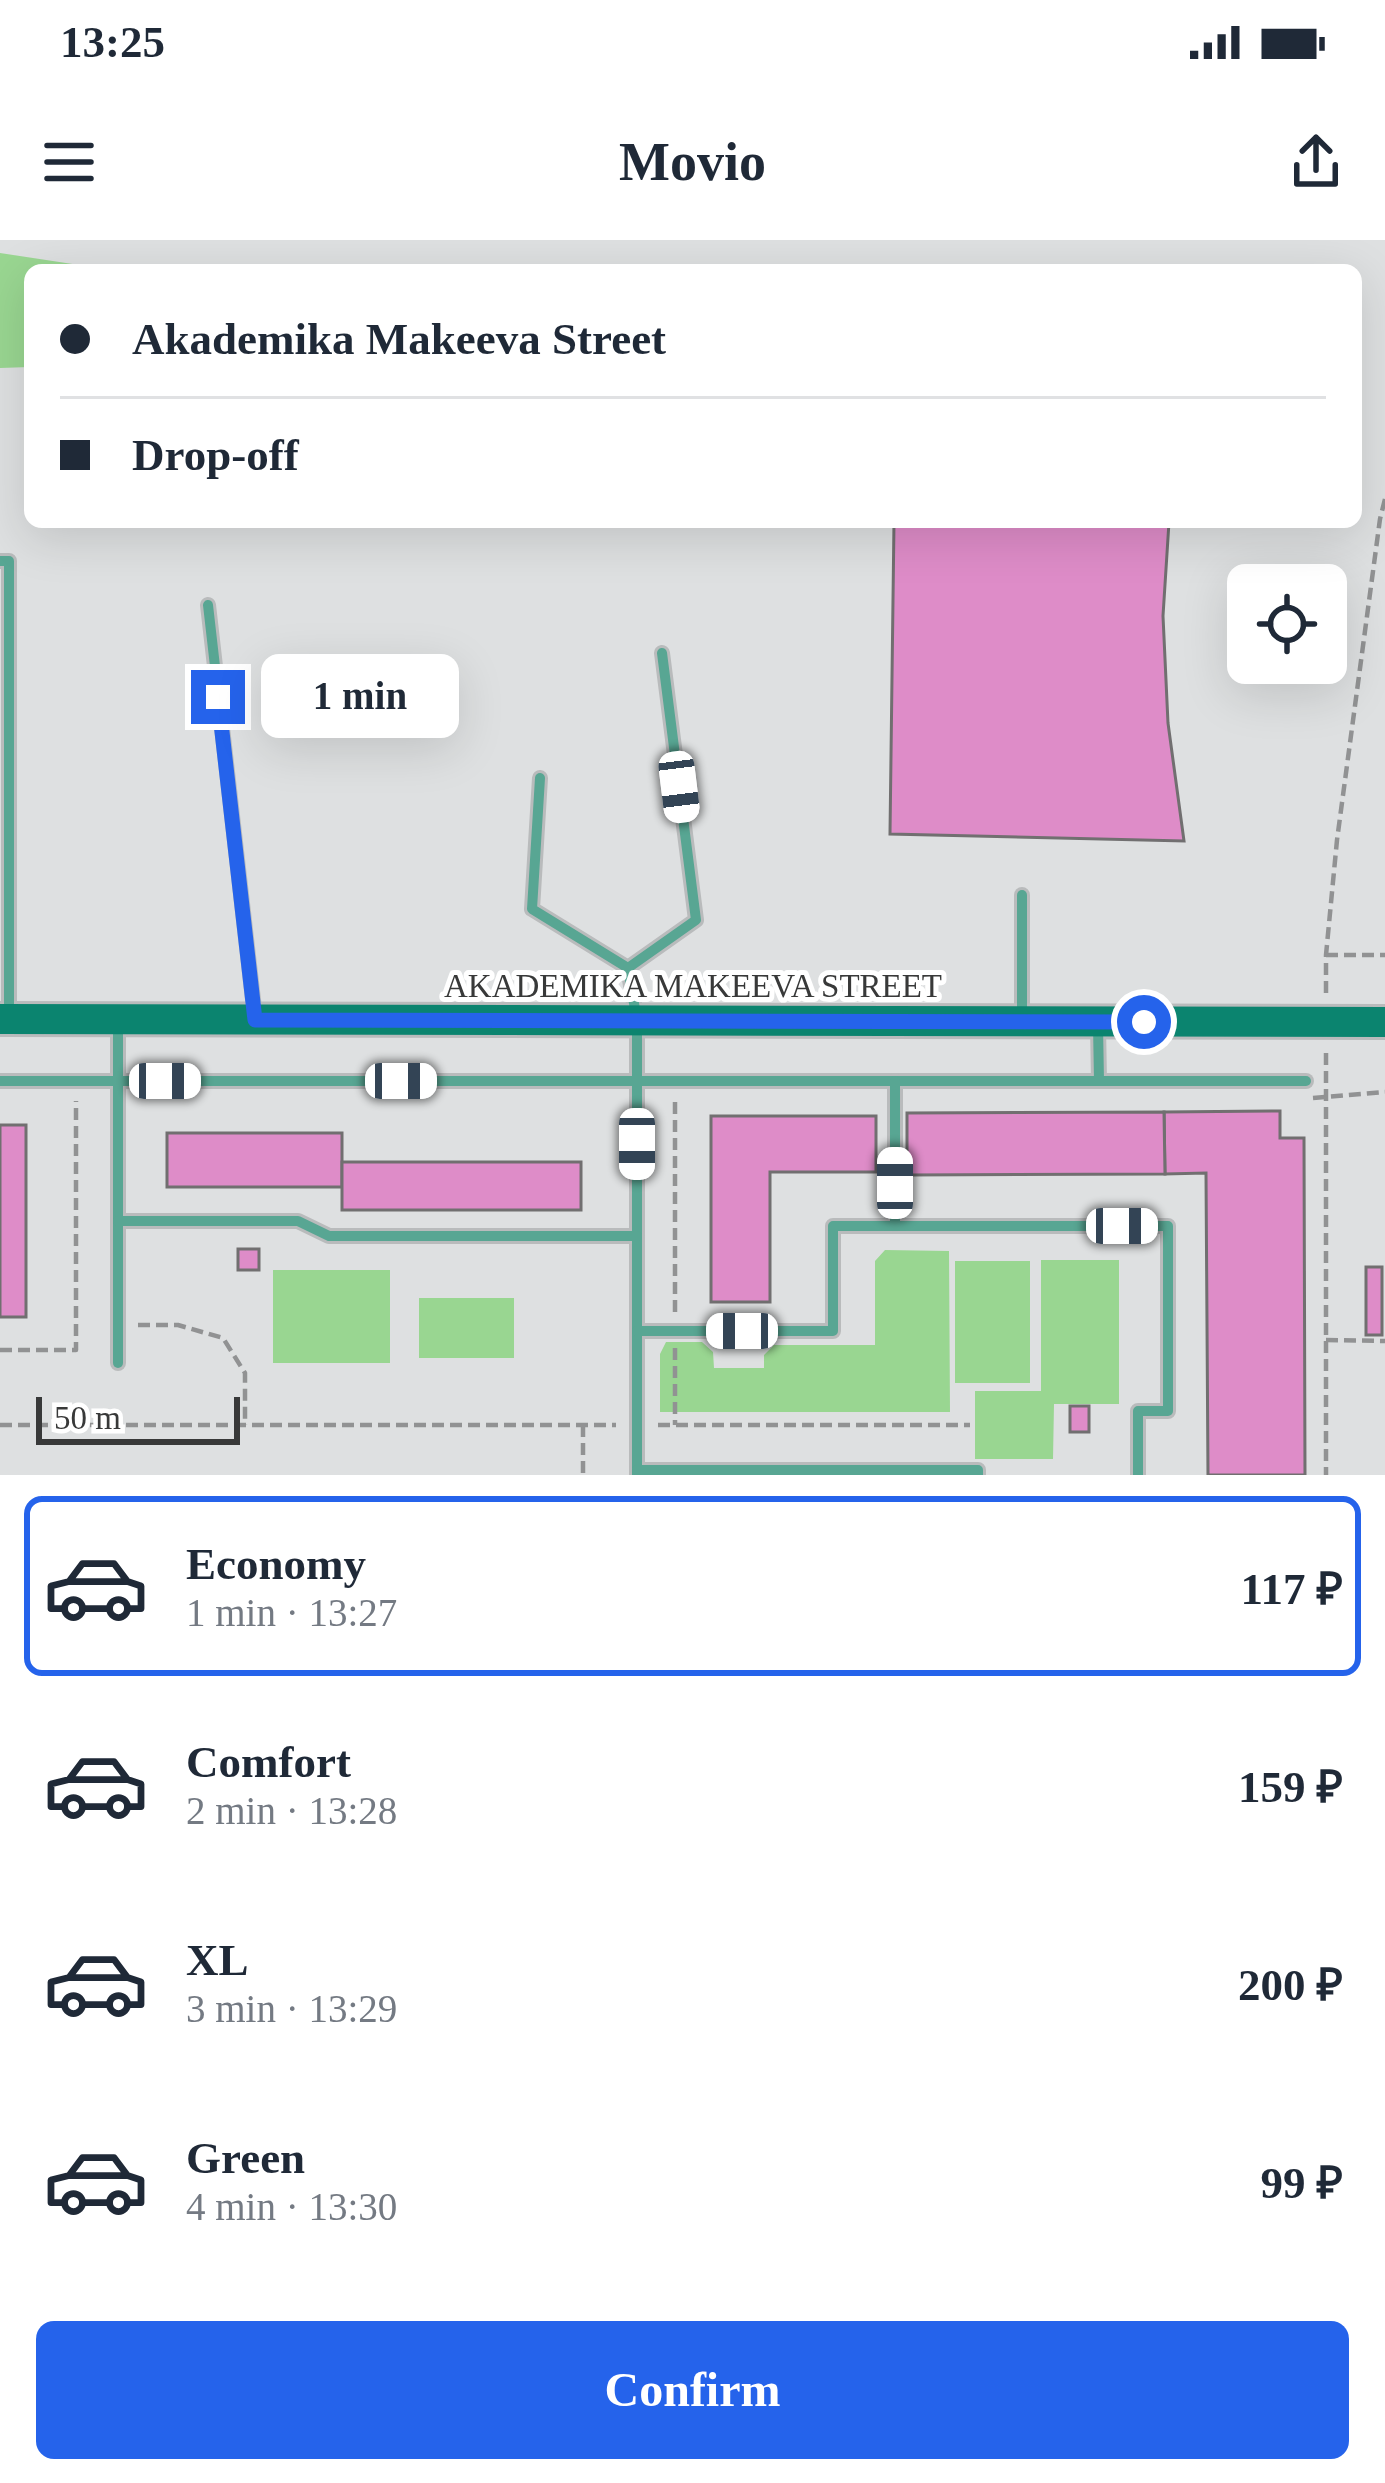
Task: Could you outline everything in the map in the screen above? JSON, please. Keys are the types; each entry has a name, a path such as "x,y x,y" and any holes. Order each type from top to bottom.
{"street":[{"name":"AKADEMIKA MAKEEVA STREET","path":"4,1019 1385,1022"}],"lane":[{"path":"0,561 8,561 4,1019"},
{"path":"208,605 255,1020"},
{"path":"628,968 696,920 662,653"},
{"path":"540,778 532,908 628,968 637,1021 637,1473 978,1470 978,1475"},
{"path":"1022,895 1022,1022"},
{"path":"118,1019 118,1363"},
{"path":"1098,1022 1099,1081"},
{"path":"0,1081 1306,1081"},
{"path":"895,1081 895,1226"},
{"path":"118,1221 298,1221 329,1236 637,1236"},
{"path":"637,1331 833,1331 833,1226 1168,1226 1168,1411 1138,1411 1138,1475"}],"path":[{"path":"1327,1475 1325,955 1385,499"},
{"path":"1325,955 1385,955"},
{"path":"0,1349 76,1349 76,1081"},
{"path":"1326,1098 1385,1092"},
{"path":"118,1326 178,1325 223,1338 245,1373 245,1425"},
{"path":"1326,1340 1385,1341"},
{"path":"0,1425 970,1425"},
{"path":"583,1425 583,1475"}],"green space":[{"path":"0,253 72,264 24,264 24,367 0,368"},
{"path":"885,1250 949,1251 950,1412 660,1412 660,1354 666,1342 702,1342 713,1352 714,1368 764,1368 764,1355 774,1345 875,1345 875,1261"},
{"path":"1041,1260 1119,1260 1119,1404 1054,1404 1053,1459 975,1459 975,1391 1041,1391"},
{"path":"955,1261 1030,1261 1030,1383 955,1383"},
{"path":"273,1270 390,1270 390,1363 273,1363"},
{"path":"419,1298 514,1298 514,1358 419,1358"}],"building":[{"path":"894,528 1169,528 1163,616 1168,723 1184,841 890,834"},
{"path":"1280,1111 1280,1138 1304,1138 1305,1475 1208,1475 1206,1173 1165,1174 1164,1112"},
{"path":"1164,1112 1165,1174 907,1175 907,1113"},
{"path":"711,1116 876,1116 876,1172 770,1172 770,1302 711,1302"},
{"path":"0,1125 26,1125 26,1317 0,1317"},
{"path":"167,1133 342,1133 342,1187 167,1187"},
{"path":"342,1162 581,1162 581,1210 342,1210"},
{"path":"238,1249 259,1249 259,1270 238,1270"},
{"path":"1366,1267 1382,1267 1382,1335 1366,1335"},
{"path":"1070,1406 1089,1406 1089,1432 1070,1432"}],"route":[{"path":"218,697 255,1020 1144,1022"}]}
